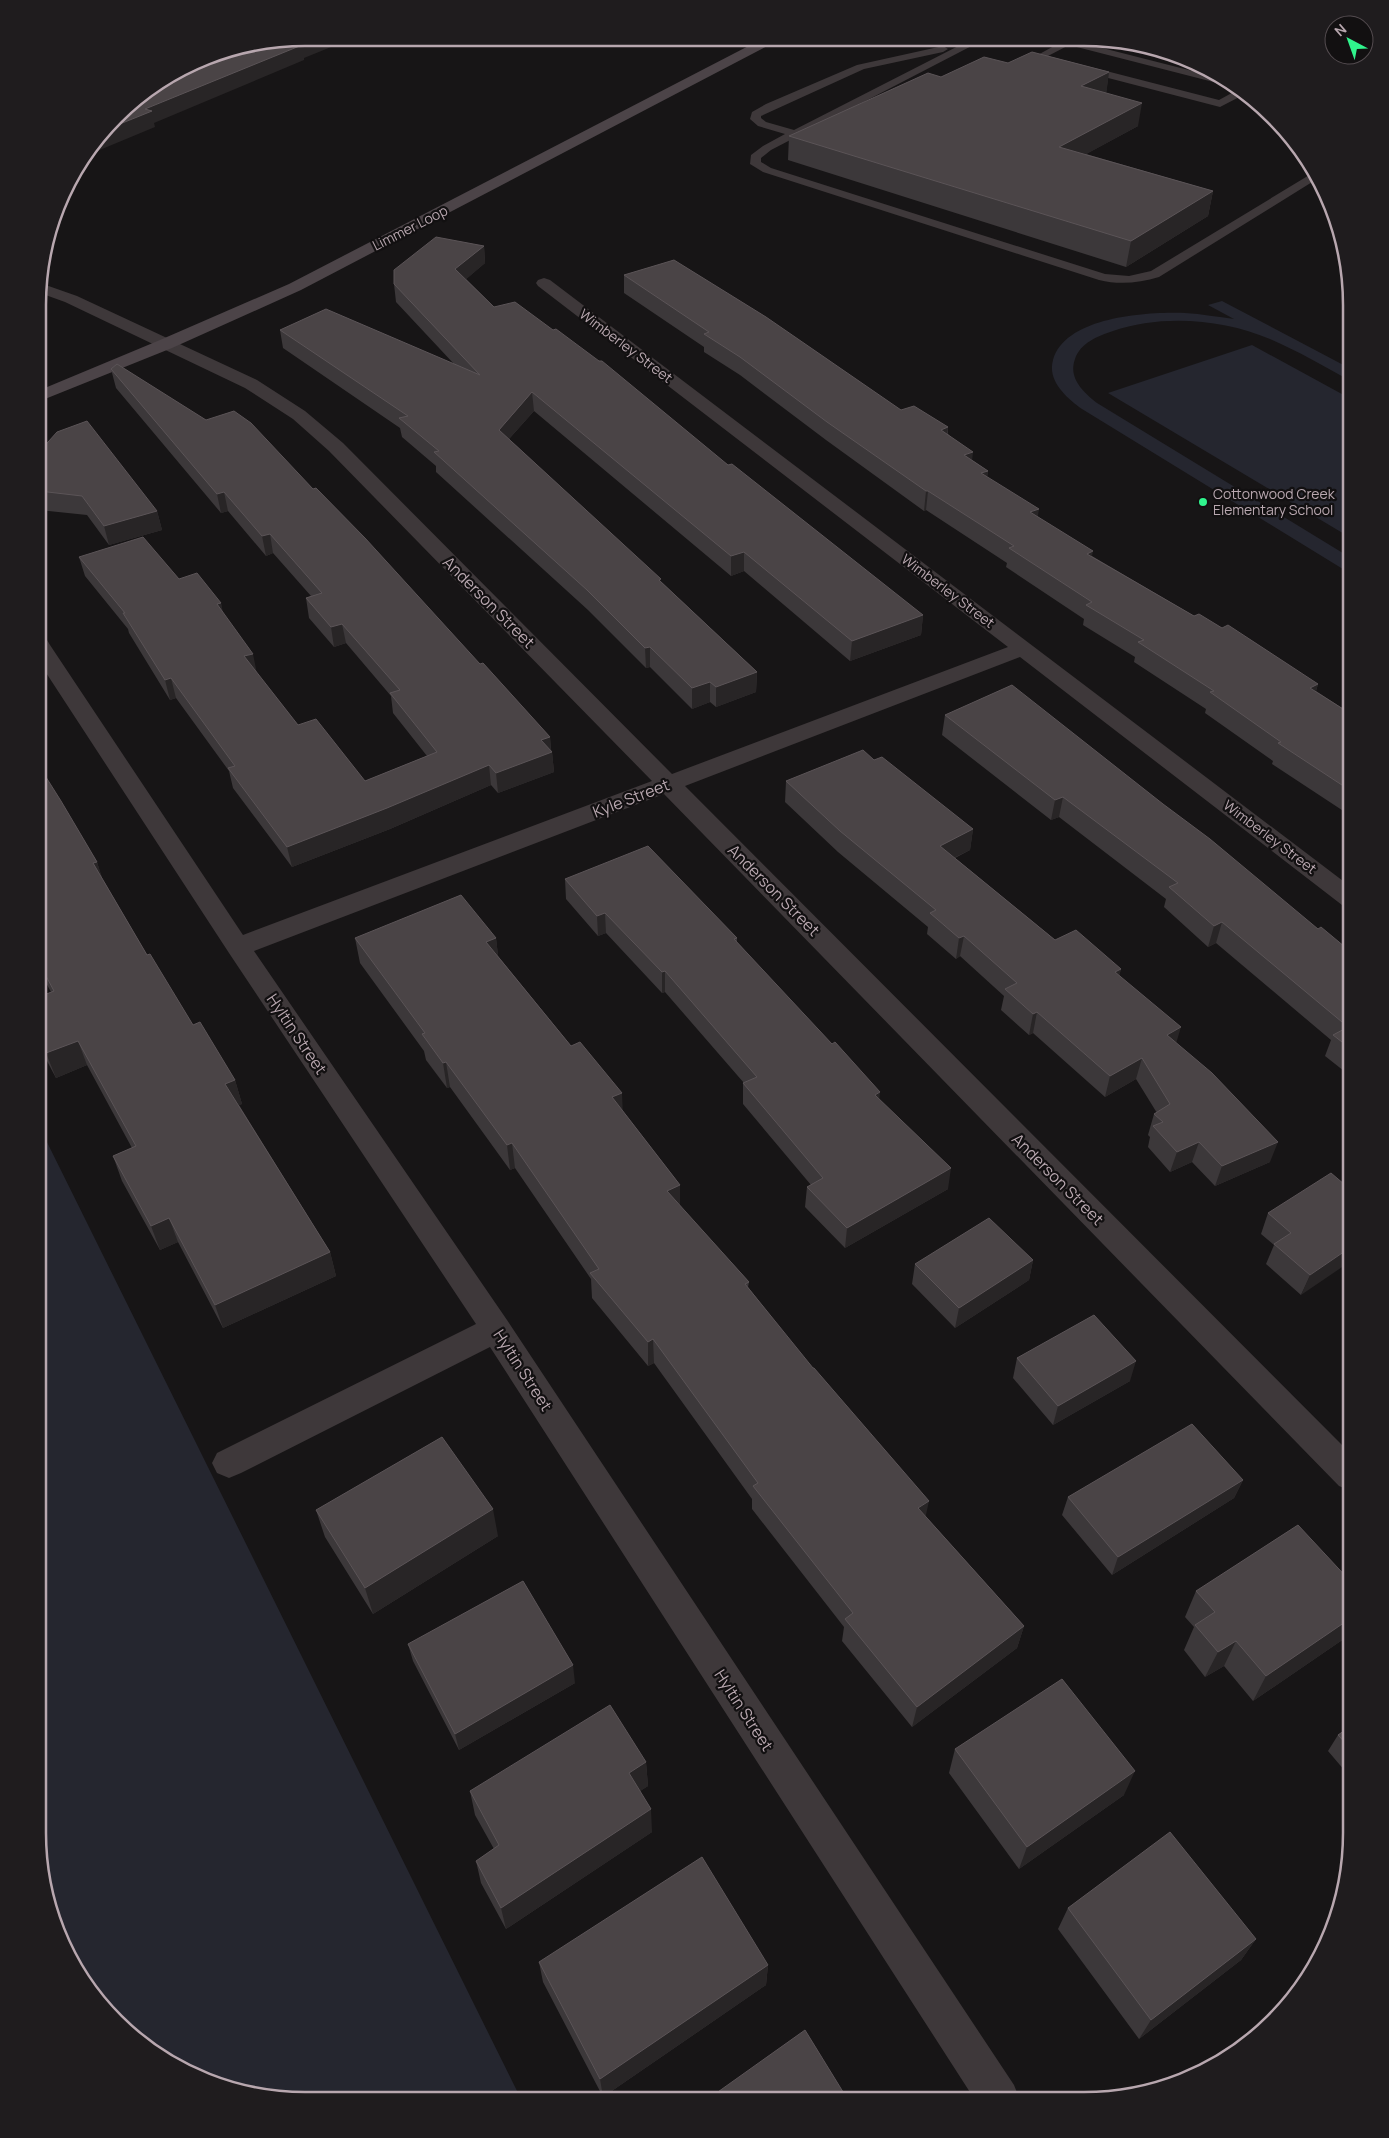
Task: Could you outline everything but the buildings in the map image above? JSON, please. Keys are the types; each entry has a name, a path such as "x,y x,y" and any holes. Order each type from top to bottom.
{"street":[{"name":"Limmer Loop","path":"46,394 295,288 758,46"},
{"name":"Wimberley Street","path":"544,283 1343,893"},
{"name":"Anderson Street","path":"47,290 71,299 251,384 299,415 336,446 1343,1468"},
{"name":"Kyle Street","path":"238,947 1023,649"},
{"name":"Hyltin Street","path":"46,657 238,947 496,1329 994,2092"},
{"path":"229,1463 496,1329"}],"lane":[{"path":"795,134 762,124 755,119 756,114 770,106 861,67 928,54 955,46"},
{"path":"965,46 767,148 755,157 756,164 768,170 1103,276 1129,280 1142,280 1155,274 1310,179"},
{"path":"1060,46 1039,57 1220,104 1235,95"},
{"path":"1084,46 1206,77"}],"shaded area":[{"path":"1222,301 1343,365 1343,377 1291,349 1252,332 1213,323 1172,321 1132,326 1107,333 1085,344 1077,353 1073,366 1078,384 1097,403 1343,553 1343,569 1082,409 1070,400 1056,382 1052,368 1053,360 1061,345 1074,334 1110,320 1151,314 1185,313 1234,319 1208,305"},
{"path":"1252,345 1343,395 1343,533 1108,393"},
{"path":"46,1140 518,2092 306,2092 272,2090 222,2078 191,2065 161,2048 122,2016 90,1977 73,1947 60,1916 51,1883 46,1832"}],"place":[{"name":"Cottonwood Creek Elementary School","path":"1203,502"}]}
